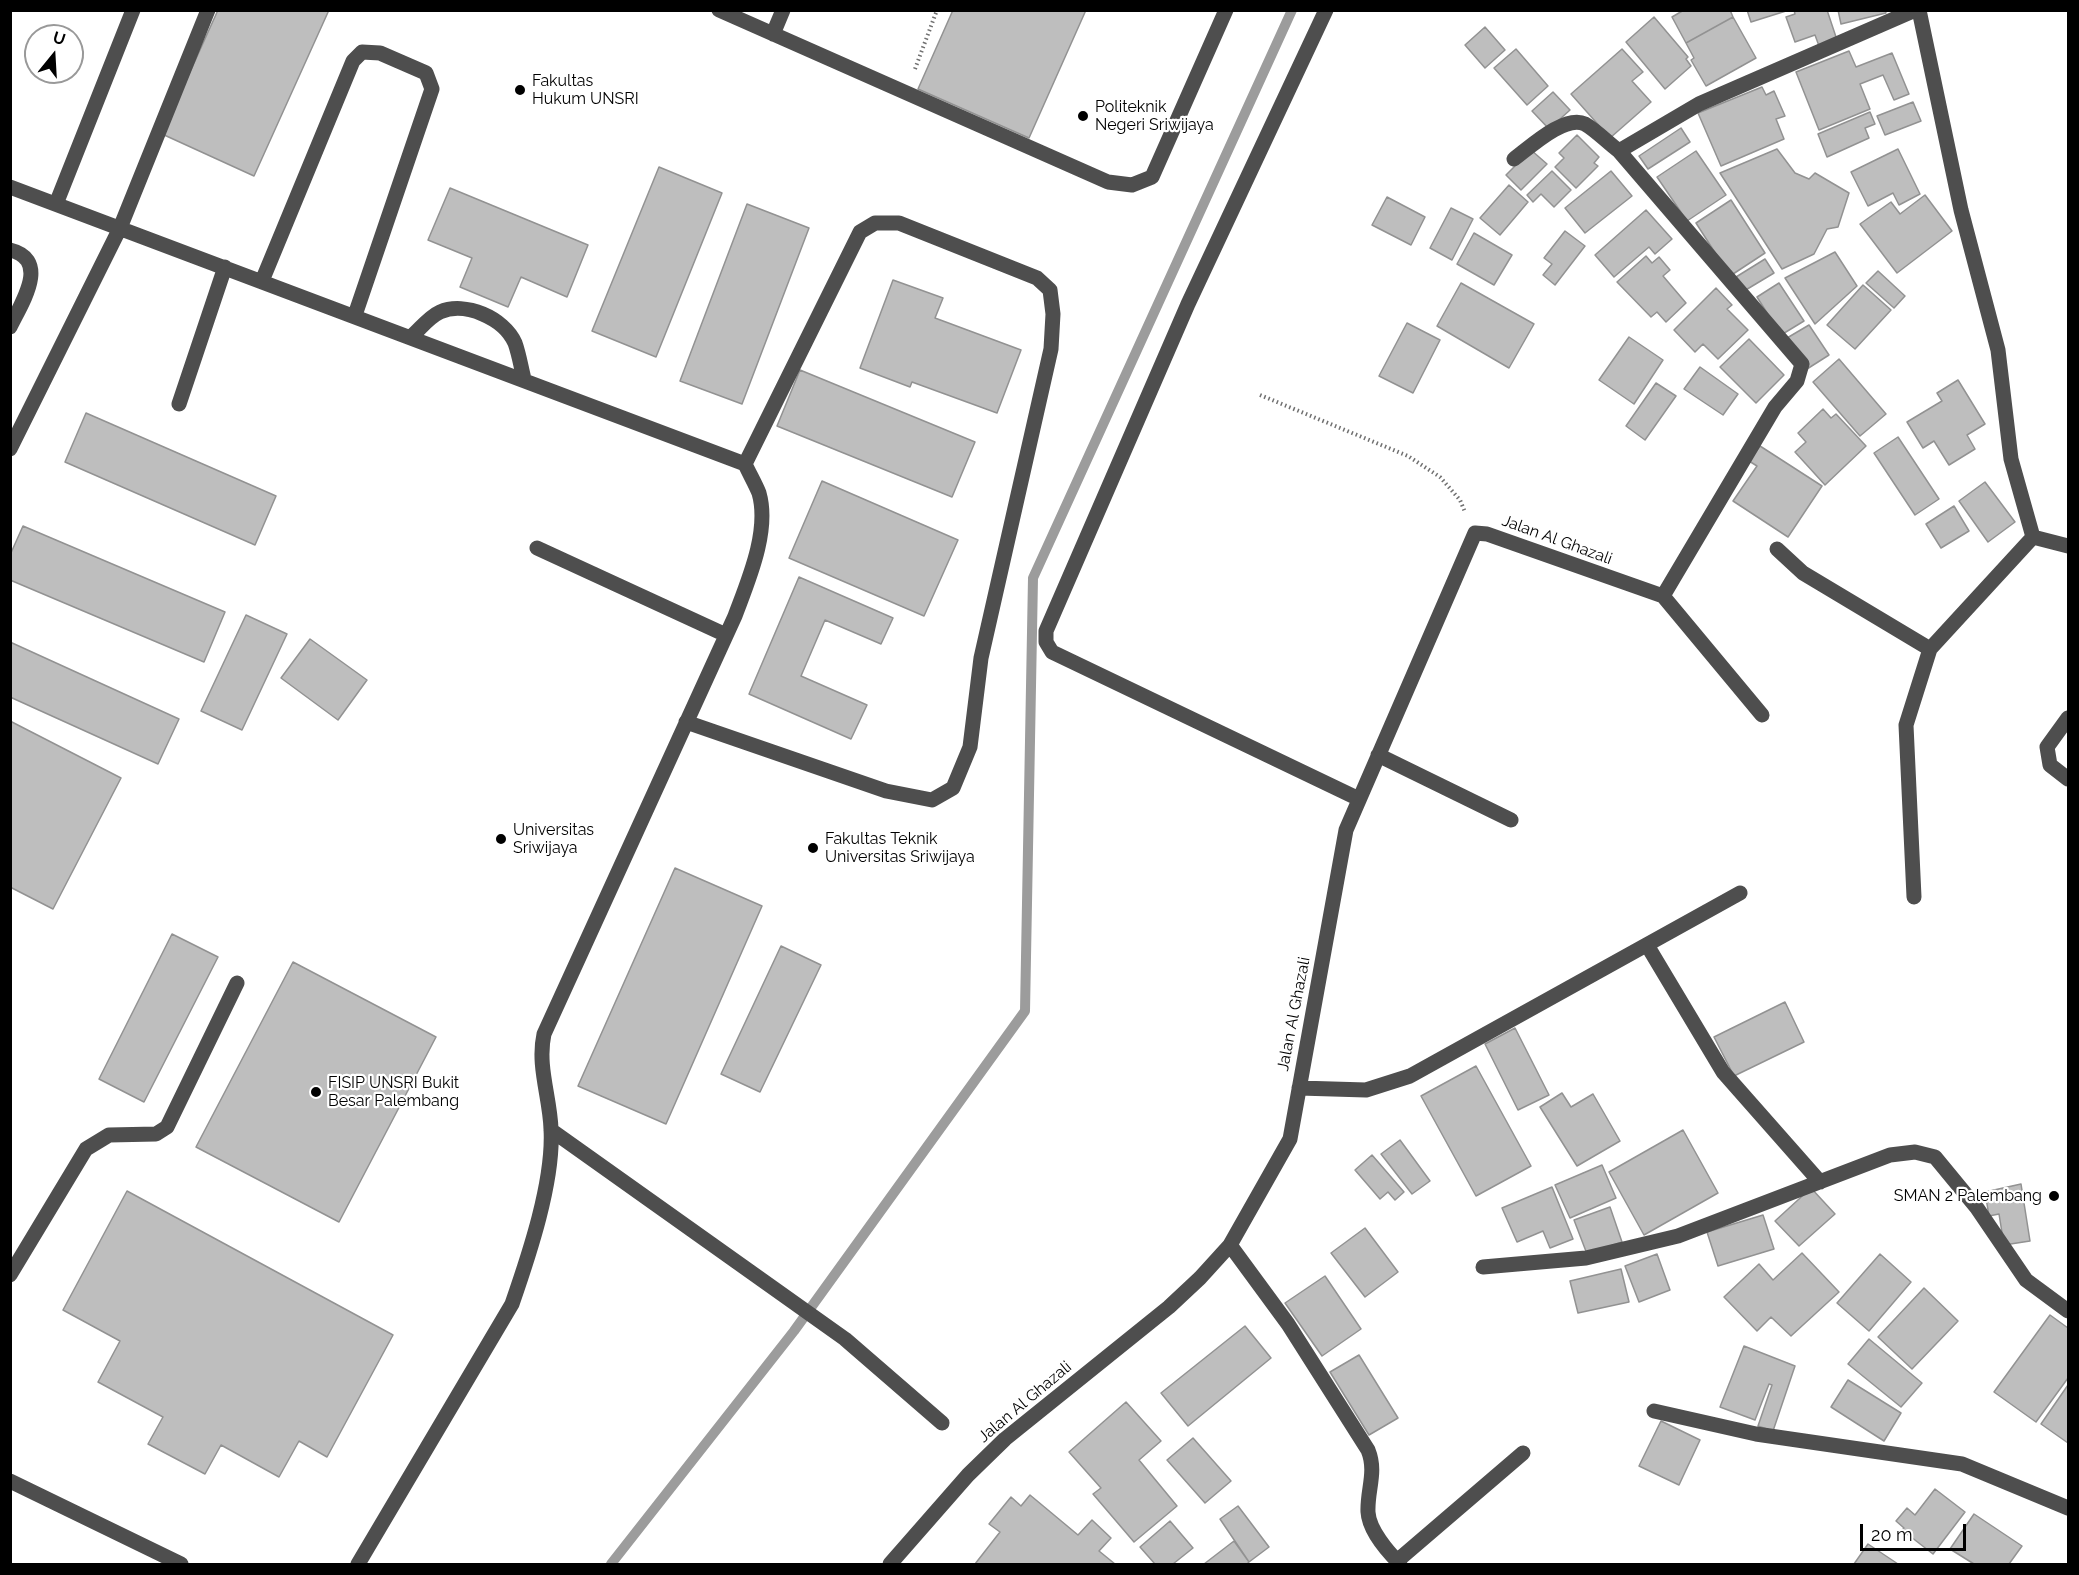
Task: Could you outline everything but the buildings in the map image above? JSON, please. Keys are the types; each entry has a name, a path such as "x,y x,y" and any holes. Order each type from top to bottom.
{"street":[{"path":"56,204 133,10"},
{"path":"10,449 120,228 208,10"},
{"path":"718,10 1108,182 1132,185 1152,177 1226,10"},
{"path":"772,34 783,10"},
{"path":"1326,10 1188,304 1046,631 1046,642 1052,652 1359,799"},
{"path":"1619,151 1699,104 1917,10 1960,210 1998,350 2011,459 2033,537"},
{"path":"262,281 353,61 362,52 380,53 426,73 432,89 355,315"},
{"path":"1514,159 1554,130 1570,122 1583,123 1619,151 1802,364 1797,381 1774,407 1663,596 1761,715"},
{"path":"10,187 412,336 745,464 759,494 761,512 756,558 726,635 549,1019 540,1053 551,1130 548,1171 533,1236 512,1304 358,1564"},
{"path":"687,722 886,791 932,800 953,788 970,747 981,658 1051,349 1053,314 1050,290 1037,278 899,223 875,223 860,232 745,464"},
{"path":"10,250 19,252 31,263 33,280 10,327"},
{"path":"179,404 225,267"},
{"path":"412,336 441,312 449,309 469,309 490,317 505,329 514,342 524,379"},
{"name":"Jalan Al Ghazali","path":"890,1564 968,1476 1005,1439 1169,1307 1230,1245 1290,1139 1346,830 1475,534 1487,534 1663,596"},
{"path":"2033,537 2068,546"},
{"path":"1914,897 1906,725 1930,649 2033,537"},
{"path":"537,548 726,635"},
{"path":"1777,549 1803,573 1930,649"},
{"path":"2068,718 2047,747 2050,765 2068,779"},
{"path":"1378,754 1511,820"},
{"path":"1299,1088 1366,1090 1410,1076 1740,893"},
{"path":"1647,945 1723,1071 1820,1182"},
{"path":"10,1275 86,1149 109,1135 156,1134 167,1127 237,983"},
{"path":"551,1130 845,1339 942,1423"},
{"path":"1483,1267 1586,1258 1678,1236 1903,1152 1935,1157 1977,1208 2026,1280 2068,1311"},
{"path":"1230,1245 1288,1324 1368,1450 1373,1470 1369,1520 1398,1563 1523,1453"},
{"path":"1654,1411 1756,1434 1962,1464 2068,1508"},
{"path":"10,1481 181,1564"}],"path":[{"path":"905,93 937,10"},
{"path":"1260,395 1408,456 1440,477 1460,500 1475,534"}],"waterway":[{"path":"611,1564 794,1331 1025,1011 1033,578 1292,10"}],"place":[{"name":"Fakultas Hukum UNSRI","path":"520,90"},
{"name":"Politeknik Negeri Sriwijaya","path":"1083,116"},
{"name":"Universitas Sriwijaya","path":"501,839"},
{"name":"Fakultas Teknik Universitas Sriwijaya","path":"813,848"},
{"name":"FISIP UNSRI Bukit Besar Palembang","path":"316,1092"},
{"name":"SMAN 2 Palembang","path":"2054,1196"}]}
